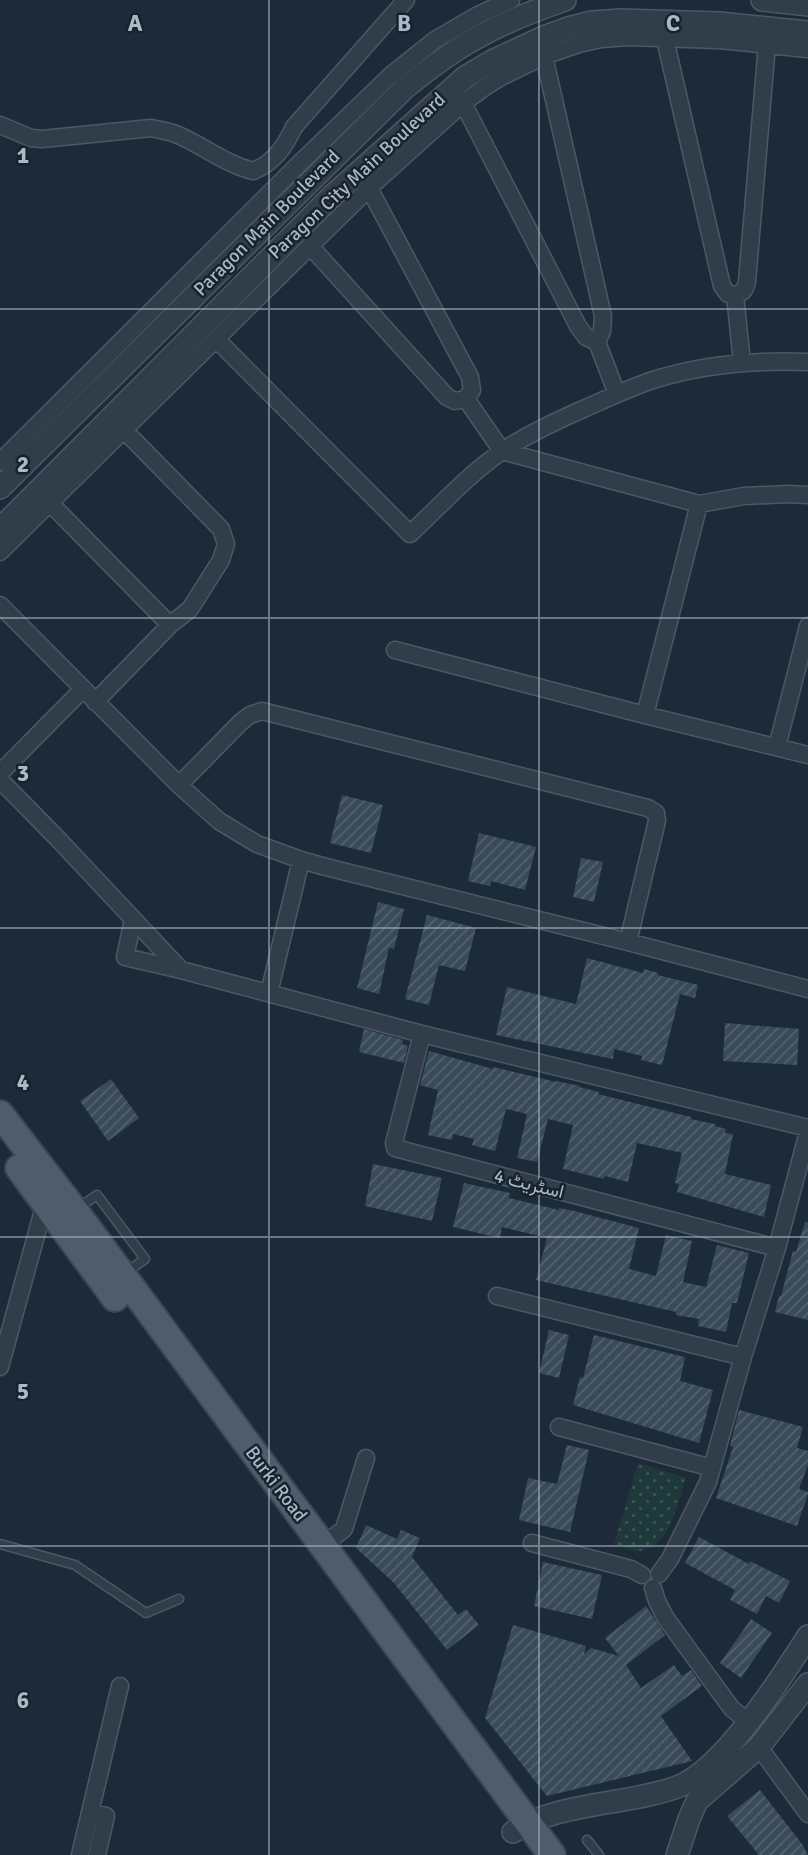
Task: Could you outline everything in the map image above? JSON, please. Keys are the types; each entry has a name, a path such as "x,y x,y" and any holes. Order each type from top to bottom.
{"main road":[{"name":"Burki Road","path":"0,1114 75,1211 322,1546 521,1827 530,1855"},
{"name":"Burki Road","path":"0,1142 521,1827 552,1855"}],"street":[{"path":"0,125 31,138 42,139 151,128 168,131 230,163 253,170 268,163 285,146 295,128 406,0"},
{"path":"0,462 309,168 409,60 435,40 511,0"},
{"name":"Paragon Main Boulevard","path":"0,488 309,168 426,71 471,40 565,0"},
{"path":"762,0 808,5"},
{"name":"Paragon City Main Boulevard","path":"0,529 44,497 465,77 497,69 546,36 592,22 621,20 719,32 808,32"},
{"path":"95,702 170,625 190,609 220,560 226,544 221,529 118,423 216,340 310,246 339,203 369,188 497,69 601,38 665,39 719,32 767,44 808,48"},
{"path":"665,39 722,286 728,294 735,295 746,289 747,282 767,44"},
{"path":"544,57 603,317 603,331 597,342"},
{"path":"463,103 578,326 586,337 597,342 617,394"},
{"path":"285,146 309,168 339,203"},
{"path":"310,246 447,397 456,401 466,399 472,390 470,377 369,188"},
{"path":"735,295 742,363"},
{"path":"216,340 410,534 502,451 546,426 617,394 651,381 704,368 742,363 808,362"},
{"path":"466,399 502,451 699,504 744,496 808,495"},
{"path":"0,552 44,497 170,625"},
{"path":"645,715 699,504"},
{"path":"0,605 178,785 219,821 257,844 301,860 808,989"},
{"path":"777,747 808,626"},
{"path":"395,650 808,755"},
{"path":"0,773 83,689"},
{"path":"178,785 241,722 262,711 648,808 656,813 657,821 628,942"},
{"path":"0,780 181,970"},
{"path":"270,993 301,860"},
{"path":"133,920 125,957 808,1130 777,1248 708,1482 670,1559 651,1579"},
{"name":"اسٹریٹ 4","path":"422,1034 394,1143 395,1148 777,1248"},
{"path":"0,1367 45,1203"},
{"path":"497,1296 743,1357"},
{"path":"559,1427 712,1468"},
{"path":"322,1546 344,1529 366,1458"},
{"path":"532,1544 631,1569 651,1579 657,1601 673,1627 732,1709 748,1721"},
{"path":"521,1827 558,1813 677,1787 699,1775 733,1742 788,1668 808,1636"},
{"path":"677,1855 697,1801 754,1752 808,1684"},
{"path":"80,1855 120,1686"},
{"path":"733,1742 754,1752 808,1814"},
{"path":"90,1812 106,1816 97,1855"}],"lane":[{"path":"0,1544 75,1565 146,1613 180,1599"},
{"path":"587,1840 600,1855"}],"green space":[{"path":"638,1463 686,1478 666,1532 651,1547 641,1551 614,1544"}],"building":[{"path":"342,795 383,805 371,853 330,843"},
{"path":"479,833 536,847 525,890 491,881 490,886 468,881"},
{"path":"581,858 603,862 594,902 573,897"},
{"path":"378,902 404,909 394,949 389,948 379,994 357,988"},
{"path":"427,915 476,928 465,971 439,965 429,1005 405,999"},
{"path":"587,958 643,973 644,969 698,985 695,998 680,994 662,1065 641,1060 642,1056 614,1049 613,1059 496,1035 507,987 576,1004"},
{"path":"725,1023 799,1029 797,1065 723,1061"},
{"path":"364,1029 403,1040 402,1044 408,1046 404,1063 359,1052"},
{"path":"429,1051 493,1069 580,1086 599,1092 598,1094 691,1117 726,1129 725,1133 733,1134 725,1174 771,1185 764,1217 677,1192 679,1184 675,1183 682,1153 637,1143 628,1182 563,1169 573,1125 548,1119 537,1162 517,1158 527,1114 506,1109 495,1151 472,1145 474,1139 453,1134 452,1140 428,1135 438,1090 420,1085"},
{"path":"111,1079 139,1118 108,1141 80,1101"},
{"path":"373,1164 442,1178 432,1221 365,1206"},
{"path":"464,1183 510,1193 509,1198 639,1228 629,1269 656,1276 666,1235 692,1241 683,1282 706,1287 717,1245 749,1253 737,1303 732,1303 726,1332 698,1326 699,1319 676,1315 676,1312 536,1280 547,1238 502,1227 500,1238 453,1227"},
{"path":"805,1222 808,1222 808,1320 775,1312 793,1251 796,1252"},
{"path":"549,1330 569,1335 559,1378 539,1373"},
{"path":"594,1335 685,1357 680,1381 713,1390 699,1443 573,1405"},
{"path":"739,1410 803,1427 797,1448 808,1451 808,1465 799,1489 808,1494 797,1526 716,1498 733,1447 730,1446"},
{"path":"567,1445 589,1450 570,1532 519,1520 528,1478 557,1484"},
{"path":"366,1525 397,1539 401,1530 420,1538 412,1557 458,1615 466,1609 479,1625 447,1650 394,1583 356,1548"},
{"path":"699,1537 749,1564 750,1561 790,1581 779,1603 766,1596 757,1614 730,1600 735,1590 685,1563"},
{"path":"543,1562 602,1575 592,1619 534,1606"},
{"path":"646,1606 665,1635 626,1665 641,1688 674,1665 682,1676 691,1670 702,1686 661,1716 692,1761 547,1796 485,1718 513,1625 586,1646 584,1654 591,1648 619,1656 605,1638"},
{"path":"751,1619 772,1633 741,1678 720,1663"},
{"path":"760,1790 808,1855 759,1855 727,1816"}]}
